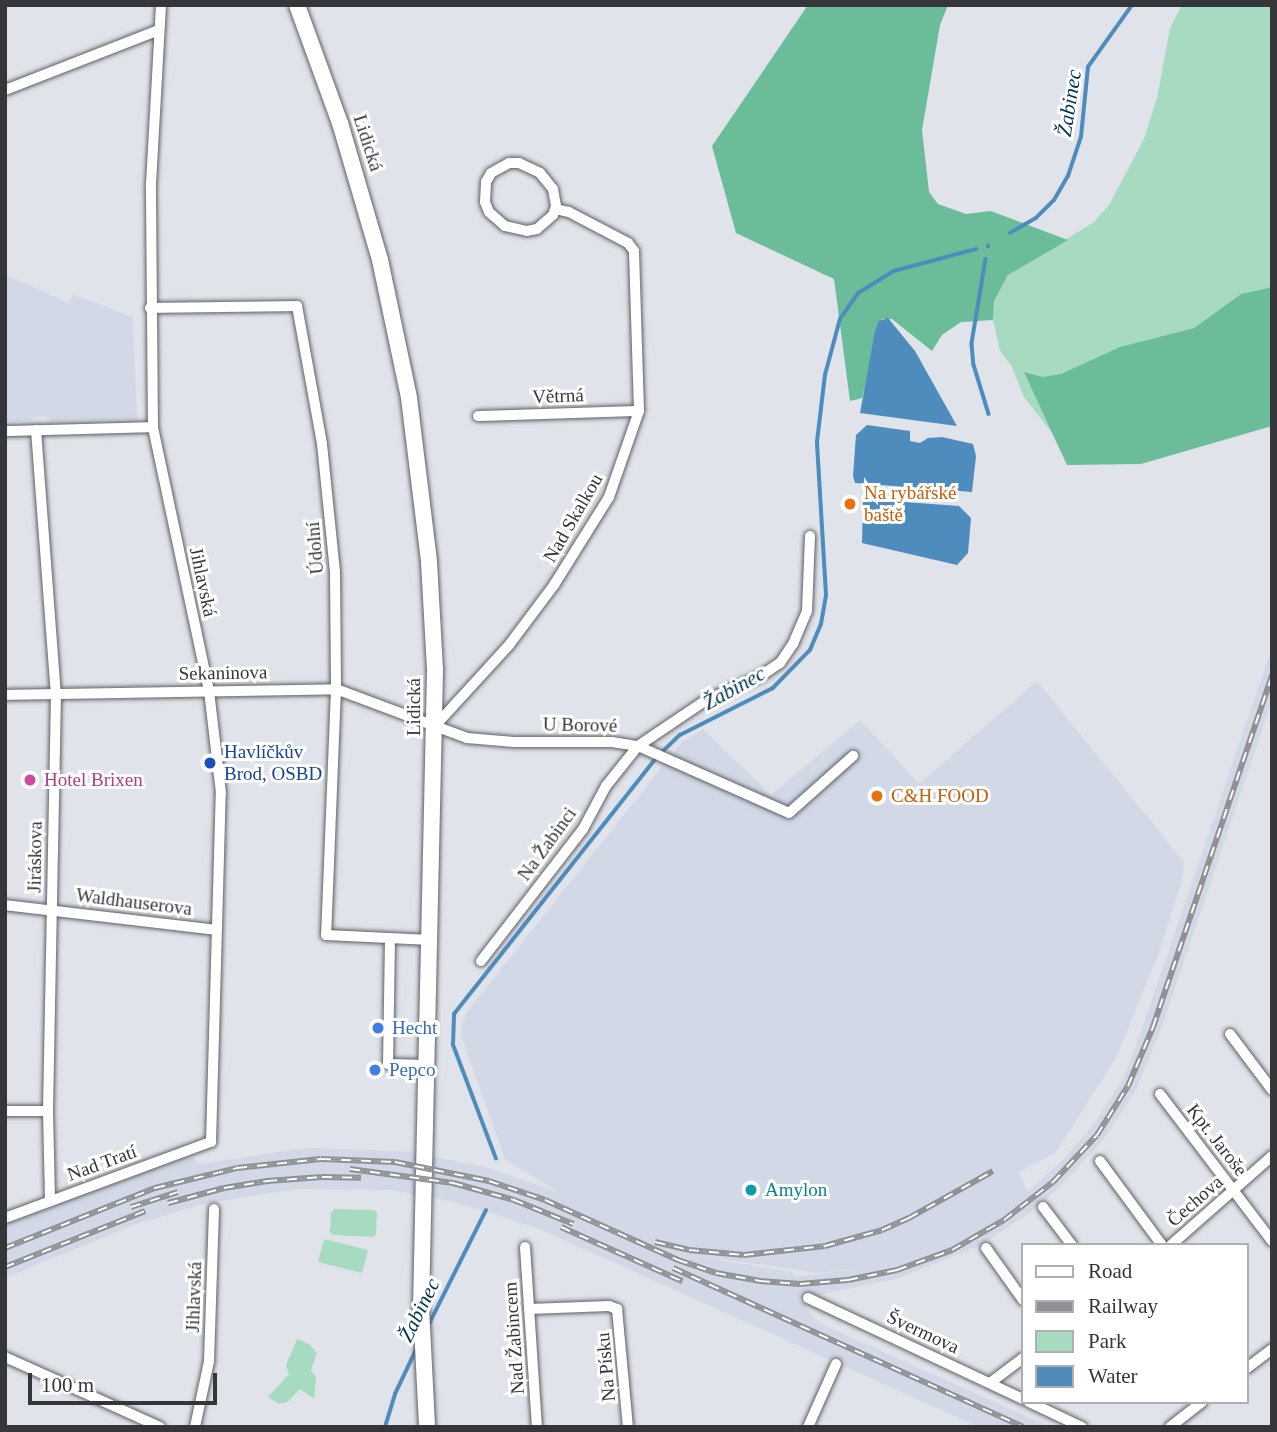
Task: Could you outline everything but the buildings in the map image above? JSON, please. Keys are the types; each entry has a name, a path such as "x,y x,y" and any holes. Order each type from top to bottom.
{"main road":[{"name":"Lidická","path":"297,5 360,186 380,260 409,398 430,575 435,726 429,1066 421,1307 422,1371 427,1427"}],"street":[{"name":"Jihlavská","path":"161,5 151,184 153,427 209,691 222,805 211,1142"},
{"path":"5,89 159,30"},
{"path":"509,163 528,166 548,180 556,197 555,209 546,223 537,229 527,231 505,226 489,212 485,202 486,182 499,167 509,163"},
{"name":"Nad Skalkou","path":"435,726 509,645 554,585 609,497 639,411 634,251 628,243 569,212 555,209"},
{"name":"Údolní","path":"150,309 297,306 322,444 335,572 336,689 326,935 390,938"},
{"name":"Větrná","path":"478,416 639,411"},
{"path":"5,431 153,427"},
{"name":"Jiráskova","path":"36,430 56,694 48,1111 50,1201"},
{"name":"U Borové","path":"435,726 467,738 514,742 612,742 638,746 706,700 759,677 780,663 793,644 807,611 810,536"},
{"name":"Sekaninova","path":"5,695 336,689 435,726"},
{"path":"638,746 789,813 853,756"},
{"name":"Na Žabinci","path":"481,961 583,829 606,786 638,746"},
{"name":"Waldhauserova","path":"5,905 217,930"},
{"path":"429,1066 388,1064 390,938 431,940"},
{"path":"1230,1034 1272,1090"},
{"name":"Kpt. Jaroše","path":"1160,1094 1272,1241"},
{"path":"5,1111 48,1111"},
{"name":"Nad Tratí","path":"5,1217 211,1142"},
{"name":"Čechova","path":"1173,1243 1272,1156"},
{"path":"1100,1161 1162,1243"},
{"path":"1043,1207 1070,1243"},
{"name":"Jihlavská","path":"195,1427 209,1361 214,1209"},
{"name":"Nad Žabincem","path":"525,1247 537,1427"},
{"path":"986,1248 1021,1297"},
{"name":"Švermova","path":"808,1298 1021,1398"},
{"name":"Na Písku","path":"529,1309 608,1306 617,1309 628,1427"},
{"path":"1249,1366 1272,1349"},
{"path":"5,1357 160,1427"},
{"path":"990,1383 1021,1360"},
{"path":"808,1427 836,1364"},
{"path":"1034,1404 1082,1427"},
{"path":"1170,1427 1199,1404"}],"shaded area":[{"path":"5,274 68,303 74,295 133,317 137,419 50,422 46,416 33,417 33,421 5,422"},
{"name":"Amylon","path":"1272,648 1272,701 1161,1029 1136,1090 1103,1140 1059,1188 1029,1213 981,1245 899,1278 799,1299 819,1323 1050,1427 979,1427 537,1228 450,1201 391,1190 295,1189 203,1204 136,1224 5,1278 5,1225 180,1157 194,1158 200,1164 306,1148 402,1151 482,1166 558,1192 505,1159 460,1032 466,1013 682,742 703,729 771,795 860,720 919,784 1037,681 1184,862 1182,880 1160,950 1116,1058 1056,1152 1019,1172 1027,1192 1065,1158 1090,1129 1121,1082 1133,1055","holes":["683,1254 819,1273 872,1267 795,1277 793,1272"]}],"green space":[{"path":"808,5 948,5 940,25 922,130 929,192 938,204 966,214 991,211 1068,240 1008,275 994,301 993,320 961,322 942,335 932,351 892,319 882,319 862,398 850,401 834,279 736,233 712,146"},
{"path":"1182,5 1272,5 1272,287 1241,294 1194,328 1115,349 1059,442 1024,397 1011,365 1000,351 993,320 994,301 1008,275 1094,222 1109,205 1144,139 1157,98 1170,28"},
{"path":"1272,287 1272,426 1141,464 1067,465 1024,372 1043,377 1061,374 1120,347 1194,328 1241,294"},
{"path":"334,1209 374,1210 377,1213 376,1234 373,1237 333,1235 330,1232 331,1213"},
{"path":"324,1239 368,1250 362,1273 318,1262"},
{"path":"297,1339 309,1344 317,1353 311,1370 316,1377 314,1399 300,1389 287,1402 279,1404 268,1397 289,1374 286,1365"}],"water":[{"path":"888,318 915,351 957,426 860,413 875,331 879,321"},
{"path":"867,425 910,431 910,441 920,443 928,438 942,437 973,444 976,456 972,492 855,483 853,476 856,435"},
{"path":"863,499 959,506 971,518 968,553 957,565 862,543"}],"waterway":[{"name":"Žabinec","path":"1010,233 1036,218 1054,200 1068,176 1081,137 1088,67 1132,5"},
{"name":"Žabinec","path":"496,1159 453,1045 454,1014 656,758 680,735 773,688 810,650 821,624 826,595 817,442 825,375 840,319 858,293 894,271 976,249"},
{"path":"986,259 972,344 974,365 989,414"},
{"name":"Žabinec","path":"429,1324 486,1210"},
{"name":"Žabinec","path":"385,1427 395,1394 416,1350"}],"railway":[{"path":"5,1248 155,1188 237,1168 321,1159 395,1162 489,1181 545,1200 678,1260 716,1273 760,1281 800,1284 848,1280 897,1270 952,1250 1004,1220 1053,1182 1097,1135 1128,1086 1153,1027 1272,675"},
{"path":"350,1169 453,1183 514,1200 573,1224"},
{"path":"655,1242 689,1250 744,1255 825,1246 882,1230 909,1218 993,1171"},
{"path":"168,1203 224,1188 267,1181 322,1177 361,1178"},
{"path":"131,1207 178,1192"},
{"path":"5,1267 145,1211"},
{"path":"561,1227 682,1281"},
{"path":"673,1268 1023,1427"}],"place":[{"name":"Na rybářské baště","path":"850,504"},
{"name":"Havlíčkův Brod, OSBD","path":"210,763"},
{"name":"Hotel Brixen","path":"30,780"},
{"name":"C&H FOOD","path":"877,796"},
{"name":"Hecht","path":"378,1028"},
{"name":"Pepco","path":"375,1070"},
{"name":"Amylon","path":"751,1190"}]}
